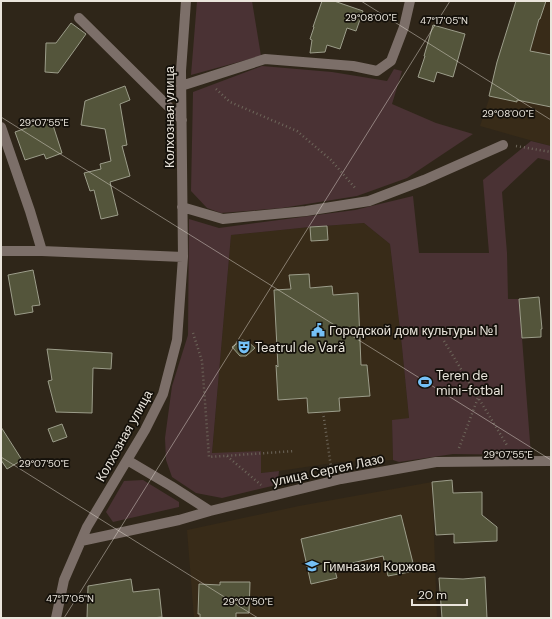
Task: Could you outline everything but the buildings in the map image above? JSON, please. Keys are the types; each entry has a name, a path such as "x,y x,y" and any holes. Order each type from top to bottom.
{"street":[{"name":"Колхозная улица","path":"56,618 64,580 87,527 145,430 163,394 177,340 183,257 181,71 186,1"},
{"path":"182,86 265,59 353,66 377,71 391,61 404,27 410,1"},
{"path":"79,18 182,120"},
{"path":"1,127 42,251"},
{"path":"182,207 223,219 306,211 367,201 424,180 503,144"},
{"path":"1,251 42,251 183,257"},
{"path":"127,460 210,511"},
{"name":"улица Сергея Лазо","path":"81,541 179,520 332,481 436,462 518,462 551,460"}],"path":[{"path":"206,79 230,102 297,131 331,160 367,201"},
{"path":"503,144 551,152"},
{"path":"191,327 202,361 209,457 295,451"},
{"path":"444,341 492,422 518,462"},
{"path":"454,462 479,398"},
{"path":"323,412 332,481"},
{"path":"226,456 274,495"}],"shaded area":[{"path":"197,1 252,1 261,56 191,75"},
{"path":"516,1 551,1 551,146 480,126 490,96 497,62"},
{"path":"262,66 332,72 387,81 394,69 402,71 392,104 436,123 473,134 407,178 357,196 282,208 221,213 207,208 191,191 193,92"},
{"path":"531,141 551,146 551,161 538,158 502,192 507,253 508,299 519,299 531,455 453,454 399,462 393,460 392,420 409,418 390,244 364,223 231,235 212,453 261,451 261,473 279,471 278,480 272,486 222,498 196,493 172,477 166,460 165,438 172,386 188,335 189,219 219,228 355,210 413,196 419,253 489,253 483,180"},
{"path":"364,223 390,244 409,418 392,421 393,460 339,462 261,473 212,454 231,235"},
{"path":"143,480 179,502 179,507 113,522 106,512 124,481"},
{"name":"Гимназия Коржова","path":"432,482 437,618 194,618 187,530 299,506"}],"place":[{"name":"Городской дом культуры №1","path":"318,330"},
{"name":"Teatrul de Vară","path":"244,347"},
{"name":"Teren de mini-fotbal","path":"425,382"},
{"name":"Гимназия Коржова","path":"312,566"}]}
